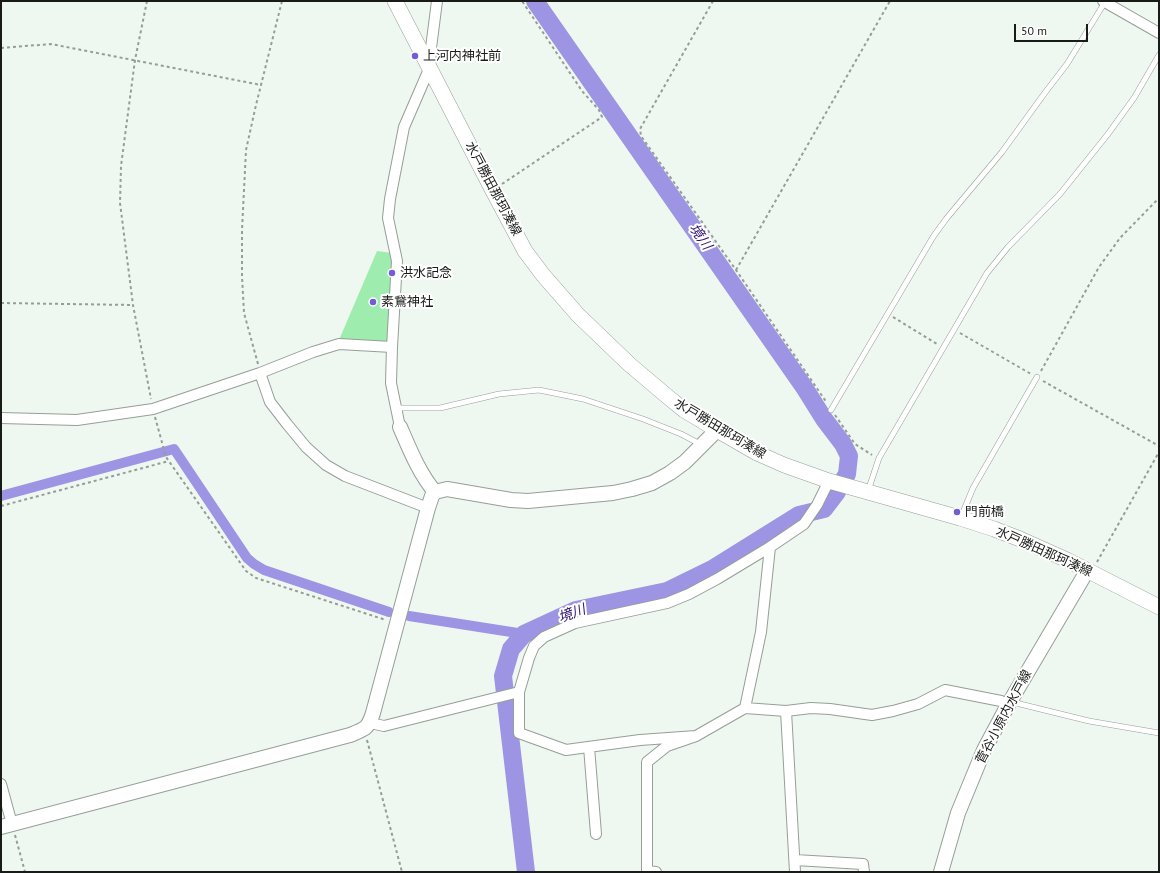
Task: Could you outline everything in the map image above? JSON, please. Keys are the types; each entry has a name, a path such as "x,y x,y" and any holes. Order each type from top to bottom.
{"main road":[{"name":"水戸勝田那珂湊線","path":"395,1 525,251 543,275 578,315 629,364 684,410 717,430 771,459 829,481 960,518 1020,539 1087,570 1159,608"}],"street":[{"path":"435,492 427,482 400,427 391,383 397,260 388,218 404,127 430,67 437,1"},
{"path":"1104,2 1159,33"},
{"path":"1,418 77,420 153,409 260,373 313,352 339,344 392,347"},
{"path":"260,373 270,402 286,424 306,447 326,465 345,476 428,508"},
{"path":"367,726 373,714 428,508 435,492 447,489 511,500 528,501 632,490 670,473 685,462 717,430"},
{"path":"696,736 640,740 566,750 519,733 515,693 534,646 544,637 575,623 667,603 689,594 717,579 770,547 804,524 818,505 829,481"},
{"path":"745,708 761,632 770,547"},
{"name":"菅谷小原内水戸線","path":"941,872 958,813 984,750 1009,702 1087,570"},
{"path":"656,872 647,871 647,762 667,746 696,736 745,708 786,711 811,708 830,709 872,715 918,704 945,690 1009,702"},
{"path":"1,784 6,826 350,735 367,726 384,726 515,693"},
{"path":"786,711 795,872"},
{"path":"589,747 596,834"},
{"path":"795,860 863,864 864,872"}],"lane":[{"path":"831,410 933,237 946,219 1002,152 1063,69 1104,2"},
{"path":"868,492 879,458 987,274 1008,247 1060,194 1108,134 1134,98 1159,55"},
{"path":"960,518 973,488 1037,377"},
{"path":"396,408 440,408 499,394 539,390 583,399 643,419 681,434 702,446"},
{"path":"1009,702 1089,721 1159,733"}],"path":[{"path":"147,1 135,60 121,166 120,203 133,305 153,409 166,457 246,571 256,578 397,624"},
{"path":"260,373 244,313 242,230 246,150 282,1"},
{"path":"492,189 502,185 602,117 599,110 582,91 522,1"},
{"path":"714,1 640,129 641,136 736,270 855,444 879,458"},
{"path":"736,270 890,1"},
{"path":"1,48 51,44 261,85"},
{"path":"1037,377 1099,267 1120,238 1159,198"},
{"path":"1,303 133,305"},
{"path":"888,314 944,347"},
{"path":"954,329 1159,446"},
{"path":"1087,570 1096,565 1159,452"},
{"path":"1,506 169,461"},
{"path":"367,726 402,872"},
{"path":"6,826 25,872"}],"building":[{"name":"素鵞神社","path":"377,251 392,253 394,263 388,342 339,340"}],"waterway":[{"name":"境川","path":"535,1 804,387 824,419 843,444 849,456 847,474 844,479"},
{"path":"1,496 174,449 247,558 254,564 264,570 389,612"},
{"name":"境川","path":"526,872 503,676 511,649 524,634 576,610 667,591 714,568 799,515 824,509 837,492"},
{"path":"409,616 524,634"}],"place":[{"name":"上河内神社前","path":"415,56"},
{"name":"洪水記念","path":"392,273"},
{"name":"素鵞神社","path":"373,302"},
{"name":"門前橋","path":"957,512"}]}
